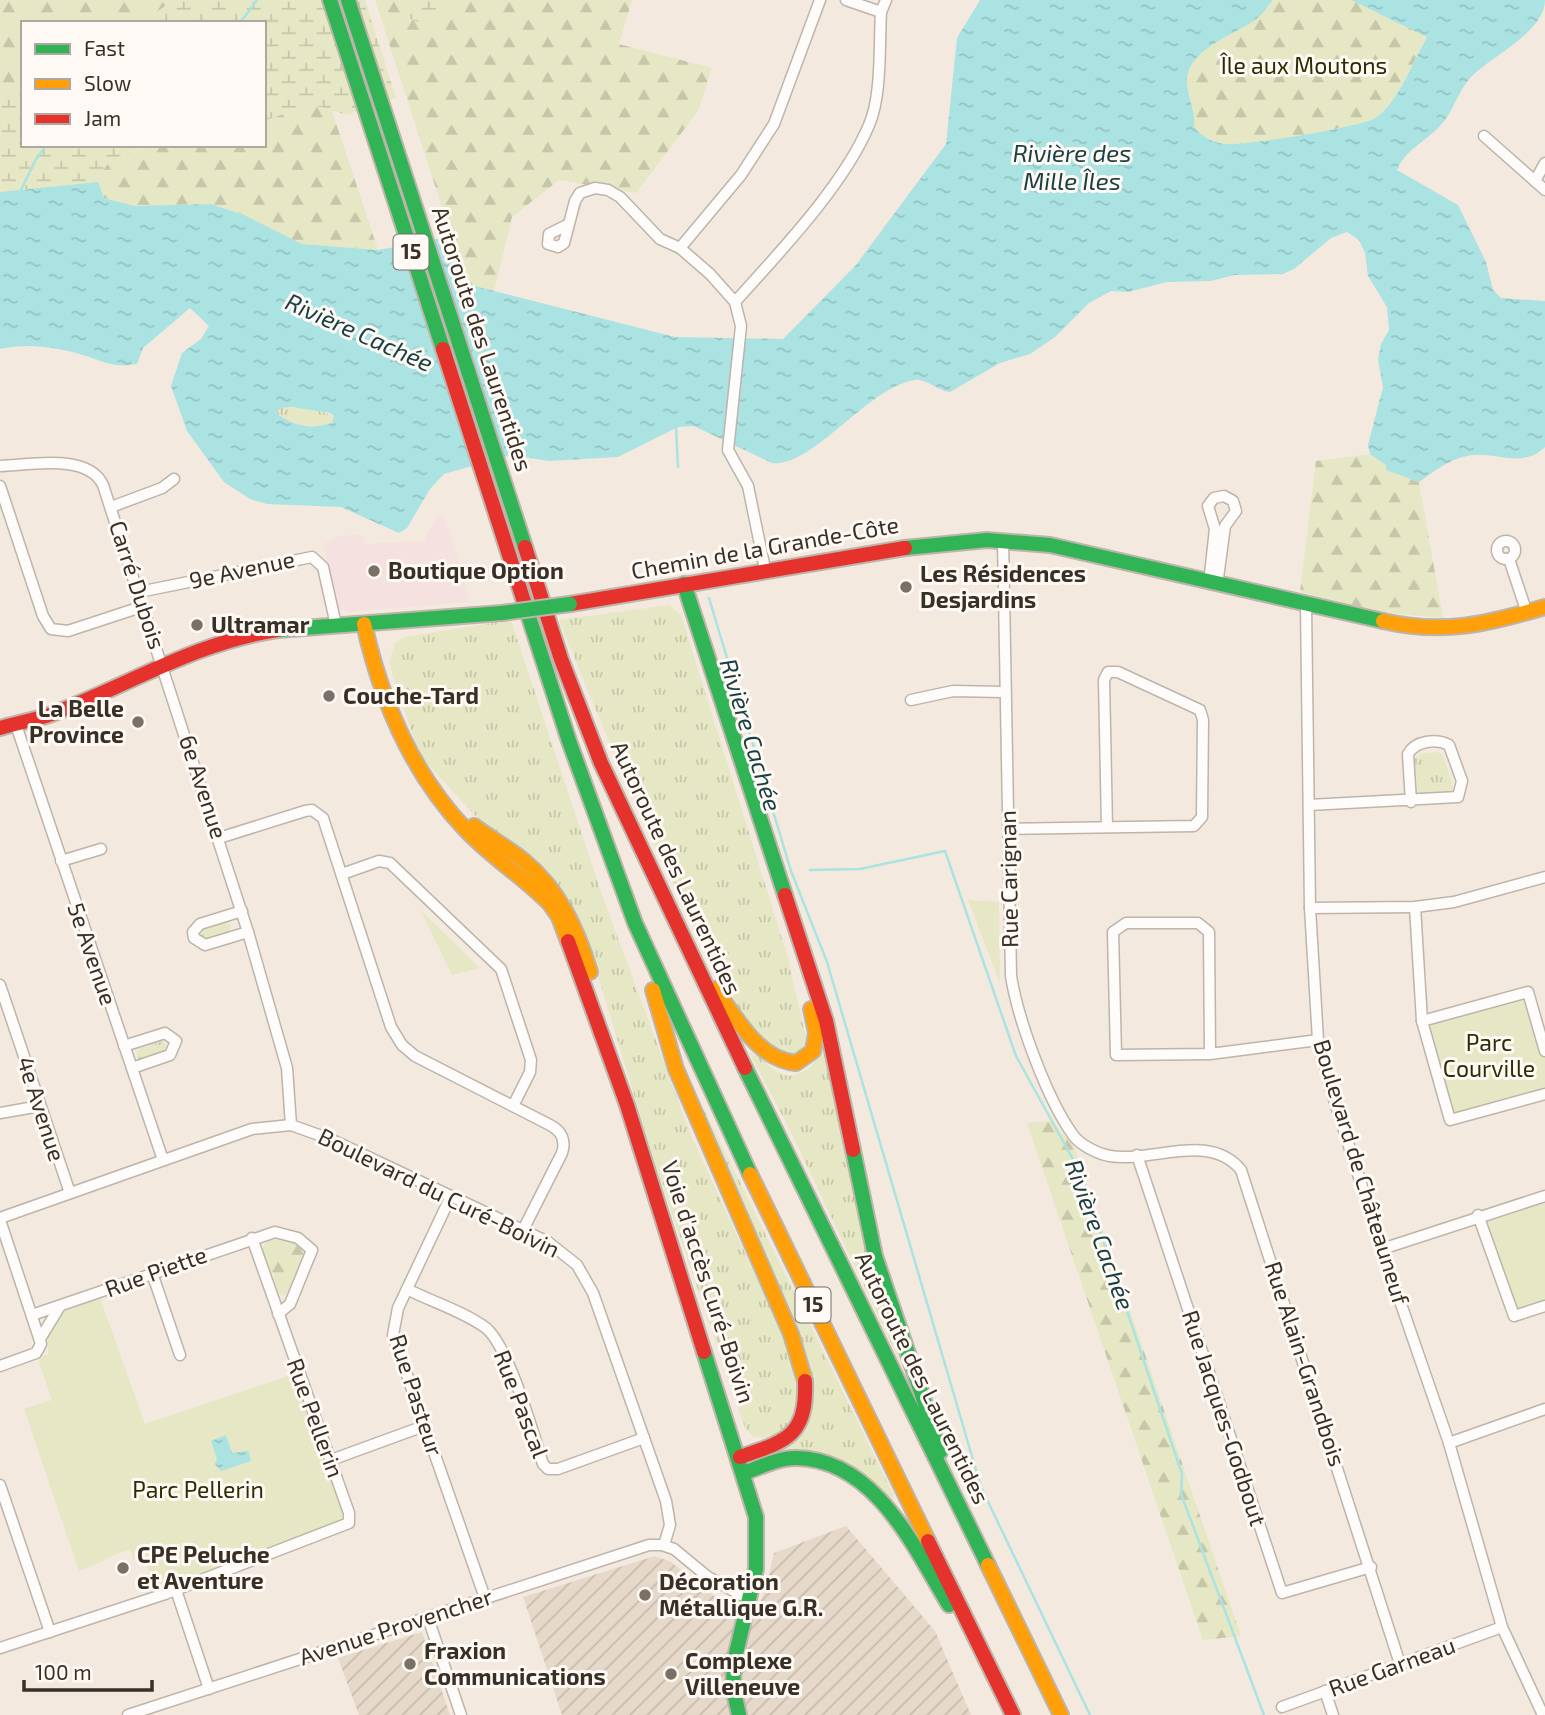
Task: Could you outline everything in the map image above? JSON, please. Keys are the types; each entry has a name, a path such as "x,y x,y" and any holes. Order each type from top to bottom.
{"main road":[{"name":"Autoroute des Laurentides","path":"330,0 586,793 635,923 708,1088 1013,1715"},
{"name":"Autoroute des Laurentides","path":"348,0 561,659 596,752 691,956 1061,1715"},
{"name":"Chemin de la Grande-Côte","path":"0,728 51,714 163,663 246,635 336,625 502,613 570,604 765,569 945,541 1003,540 1050,545 1382,623 1436,630 1479,626 1545,607"},
{"path":"684,584 833,1045 877,1265 921,1386 956,1501"},
{"name":"Voie d'accès Curé-Boivin","path":"364,624 370,651 399,736 416,766 465,828 547,902 559,917 627,1105 740,1457 756,1517 760,1550 758,1572 737,1630 732,1664 733,1693 739,1715"},
{"path":"691,956 764,1051 780,1062 791,1064 809,1056 816,1044 815,1026 773,860"},
{"path":"635,923 670,1051 717,1169 791,1334 805,1382 805,1412 792,1436 779,1444 740,1457"},
{"path":"744,1473 780,1461 806,1459 832,1466 860,1482 903,1532 999,1685"}],"street":[{"path":"680,248 741,175 774,124 820,0"},
{"path":"846,0 881,12"},
{"path":"736,302 831,186 870,124 875,96 881,12 886,0"},
{"path":"1484,136 1545,190"},
{"path":"1535,181 1545,163"},
{"path":"569,224 580,193 596,188 620,197 660,239 680,248 736,302 741,326 728,441 730,455 748,486 765,569"},
{"name":"Carré Dubois","path":"0,466 86,467 100,478 163,663"},
{"name":"Carré Dubois","path":"111,507 162,488 174,479"},
{"path":"0,486 43,616 51,629 68,631 144,606"},
{"path":"1224,496 1233,501 1236,511 1225,526 1213,584 1215,529 1208,506 1214,498 1224,496"},
{"name":"Rue Carignan","path":"1003,540 1011,976 1016,1005 1036,1059 1073,1136 1086,1147 1109,1156 1137,1155"},
{"name":"9e Avenue","path":"139,592 312,557 324,567 336,625"},
{"path":"1509,559 1527,612"},
{"name":"Boulevard de Châteauneuf","path":"1306,605 1310,908 1318,1040 1332,1093 1382,1249 1449,1443 1502,1627 1543,1715"},
{"name":"6e Avenue","path":"163,663 242,911 287,1068 291,1125"},
{"path":"1008,829 1194,826 1202,817 1203,720 1200,710 1118,672 1108,671 1104,680 1107,827"},
{"path":"911,699 953,691 1004,692"},
{"name":"5e Avenue","path":"16,725 163,1160"},
{"path":"1309,805 1411,802 1458,797 1462,781 1449,745 1429,743 1412,747 1408,754 1411,802"},
{"path":"219,838 312,810 325,822 397,1039 421,1060 555,1128 564,1144 523,1230"},
{"path":"61,861 101,849"},
{"path":"342,874 379,861 390,863 501,970 531,1060 530,1072 513,1106"},
{"path":"1310,908 1415,907 1454,902 1545,877"},
{"path":"1415,907 1422,1021 1450,1119 1545,1094"},
{"path":"242,911 198,925 193,932 194,938 205,945 248,933"},
{"path":"1210,1054 1209,932 1198,923 1126,923 1113,932 1116,1055 1210,1054 1318,1040"},
{"name":"4e Avenue","path":"0,985 70,1193"},
{"path":"1422,1021 1528,992 1545,1051"},
{"path":"124,1046 165,1033 176,1041 170,1055 132,1068"},
{"path":"0,1113 40,1106"},
{"name":"Boulevard du Curé-Boivin","path":"0,1219 252,1129 291,1125 330,1139 523,1230 558,1248 584,1275 644,1438 670,1519 664,1545"},
{"name":"Rue Alain-Grandbois","path":"1137,1155 1209,1150 1231,1158 1241,1170 1371,1567 1400,1664"},
{"name":"Rue Jacques-Godbout","path":"1137,1155 1282,1593 1371,1567"},
{"name":"Rue Pasteur","path":"451,1196 396,1312 393,1335 485,1598"},
{"path":"1382,1249 1478,1215 1545,1196"},
{"path":"1478,1215 1514,1316 1545,1306"},
{"path":"0,1219 41,1348 36,1353 0,1366"},
{"path":"252,1238 281,1233 304,1241 312,1250 290,1304 278,1314"},
{"name":"Rue Piette","path":"32,1315 252,1238"},
{"name":"Rue Pellerin","path":"176,1590 349,1523 349,1513 331,1460 252,1238"},
{"path":"152,1273 180,1355"},
{"name":"Rue Pascal","path":"407,1289 480,1325 494,1336 505,1356 542,1464 548,1469 558,1469 644,1438"},
{"path":"40,1339 61,1306"},
{"path":"1449,1443 1545,1409"},
{"path":"331,1460 424,1426"},
{"path":"0,1485 50,1632"},
{"path":"664,1545 708,1577 749,1599"},
{"name":"Avenue Provencher","path":"128,1715 629,1550 664,1545"},
{"path":"0,1648 176,1590 209,1689"},
{"path":"428,1618 461,1715"},
{"name":"Rue Garneau","path":"1282,1707 1502,1627"},
{"path":"1325,1691 1333,1715"},
{"path":"165,1703 169,1714"}],"shaded area":[{"path":"439,514 445,517 470,602 349,612 339,609 323,544 335,539 334,536 363,535 364,544 424,541"},
{"path":"846,1526 935,1631 971,1715 562,1715 523,1597 655,1556 671,1562 728,1607 754,1617 766,1588 774,1553"},
{"path":"422,1632 450,1715 359,1715 338,1658"}],"green space":[{"path":"0,0 174,0 144,21 21,21 21,88 0,84"},
{"path":"174,0 365,0 396,98 347,115 310,104 266,120 266,21 144,21"},
{"path":"375,0 399,0 408,18 444,8 447,0 632,0 619,44 712,68 698,111 636,193 559,180 512,217 494,291 467,284"},
{"path":"399,0 447,0 444,8 423,24 408,18"},
{"name":"Île aux Moutons","path":"1273,0 1351,0 1427,36 1405,80 1384,111 1375,118 1327,131 1277,139 1237,144 1212,141 1194,127 1187,85 1190,68 1204,51 1255,20"},
{"path":"0,84 21,88 21,147 149,147 114,159 98,182 0,192"},
{"path":"310,104 332,111 378,250 301,244 244,215 211,204 134,206 104,198 100,190 98,182 104,166 119,156 142,149 266,147 266,120"},
{"path":"308,407 334,416 332,423 302,426 275,413 281,408"},
{"path":"1370,454 1387,465 1387,470 1419,482 1443,618 1383,612 1300,592 1316,461"},
{"path":"669,605 681,615 787,955 807,1042 797,1055 778,1051 763,1040 733,998 651,838 559,620"},
{"path":"511,620 601,892 692,1138 783,1335 795,1377 795,1406 783,1429 771,1438 754,1437 745,1428 654,1161 597,972 567,900 540,868 481,822 426,762 414,739 389,662 395,643 404,637"},
{"path":"1438,752 1443,755 1454,790 1450,793 1418,797 1415,759 1420,754"},
{"path":"968,900 999,902 1000,983"},
{"path":"420,910 480,968 452,975"},
{"path":"224,921 231,925 228,934 210,940 201,937 203,928"},
{"name":"Parc Courville","path":"1527,990 1545,1055 1545,1094 1450,1120 1422,1022"},
{"path":"163,1041 170,1052 140,1061 137,1057 138,1049"},
{"path":"824,1043 872,1275 904,1362 901,1364 790,1130 749,1052 757,1055 776,1071 790,1076 811,1067"},
{"path":"704,1109 894,1496 888,1500 871,1482 782,1454 813,1400 699,1112"},
{"path":"1051,1121 1074,1146 1241,1636 1203,1640 1027,1123"},
{"path":"1545,1195 1545,1306 1514,1316 1479,1216"},
{"path":"267,1239 292,1242 305,1252 289,1292 283,1296 278,1292 262,1249"},
{"name":"Parc Pellerin","path":"100,1298 145,1424 294,1374 342,1510 342,1521 157,1591 144,1559 142,1556 131,1560 133,1557 130,1549 79,1571 24,1409 52,1400 38,1359 48,1354 48,1331 62,1312"}],"water":[{"name":"Rivière des Mille Îles","path":"980,0 1273,0 1255,20 1204,51 1190,68 1187,79 1194,127 1212,141 1237,144 1349,126 1366,122 1384,111 1405,80 1427,37 1351,0 1545,0 1543,12 1536,23 1471,77 1444,121 1410,152 1397,170 1458,205 1486,262 1493,290 1501,298 1545,301 1545,447 1527,457 1467,456 1453,460 1419,482 1386,470 1386,465 1370,454 1368,445 1383,387 1378,360 1381,344 1389,330 1387,307 1368,276 1365,253 1359,240 1347,232 1331,238 1294,269 1283,274 1234,275 1211,281 1167,282 1128,292 1111,291 1089,303 1055,337 1030,354 1000,363 950,392 919,380 897,386 859,411 823,441 788,461 772,463 694,426 678,427 618,457 549,461 512,455 444,474 430,489 407,528 399,533 341,507 267,504 250,499 224,482 187,431 171,386 182,353 201,339 209,326 190,308 143,348 137,364 115,365 52,348 21,346 0,349 0,192 98,182 104,198 134,206 211,204 244,215 302,244 378,250 444,238 467,284 675,337 783,339 856,265 946,144 957,38","holes":["293,407 334,416 332,423 316,426 296,424 275,413 281,408"]},
{"path":"226,1435 232,1453 248,1451 251,1461 221,1471 215,1464 217,1459 211,1441"}],"waterway":[{"path":"241,21 257,0"},
{"path":"21,190 36,159 45,147"},
{"name":"Rivière Cachée","path":"676,427 678,467"},
{"path":"709,598 791,871 827,962 981,1487 1090,1715"},
{"name":"Rivière Cachée","path":"810,870 860,869 945,851 1016,1056 1080,1172 1182,1474 1181,1494 1264,1715"}],"traffic: fast":[{"path":"330,0 443,349"},
{"path":"348,0 525,547"},
{"path":"905,548 987,540 1050,545 1383,621"},
{"path":"684,584 785,895"},
{"path":"502,613 570,604"},
{"path":"527,611 569,741 635,923 750,1174"},
{"path":"277,630 502,613"},
{"path":"745,1068 988,1565"},
{"path":"853,1150 875,1256 941,1451"},
{"path":"704,1352 756,1517 756,1569 734,1662 733,1688 739,1715"},
{"path":"744,1473 789,1458 824,1462 848,1473 870,1490 889,1510 949,1605"}],"traffic: slow":[{"path":"1383,621 1426,627 1465,626 1545,607"},
{"path":"364,624 389,707 429,784 475,839 550,904 559,917 568,941"},
{"path":"474,826 524,861 547,885 573,926 590,972"},
{"path":"715,989 759,1046 782,1060 796,1063 813,1051 816,1033 811,1009"},
{"path":"653,990 676,1069 791,1334 805,1381"},
{"path":"750,1174 928,1541"},
{"path":"988,1565 1061,1715"}],"traffic: jam":[{"path":"443,349 527,611"},
{"path":"525,547 561,659 601,763 745,1068"},
{"path":"570,604 905,548"},
{"path":"0,728 52,714 162,666 218,645 277,630"},
{"path":"785,895 826,1021 853,1150"},
{"path":"568,941 627,1105 704,1352"},
{"path":"740,1457 770,1446 791,1434 802,1414 805,1381"},
{"path":"928,1541 1013,1715"}],"place":[{"name":"Boutique Option","path":"374,571"},
{"name":"Les Résidences Desjardins","path":"906,587"},
{"name":"Ultramar","path":"197,625"},
{"name":"Couche-Tard","path":"329,696"},
{"name":"La Belle Province","path":"138,722"},
{"name":"CPE Peluche et Aventure","path":"123,1568"},
{"name":"Décoration Métallique G.R.","path":"645,1595"},
{"name":"Fraxion Communications","path":"410,1664"},
{"name":"Complexe Villeneuve","path":"671,1674"}]}
